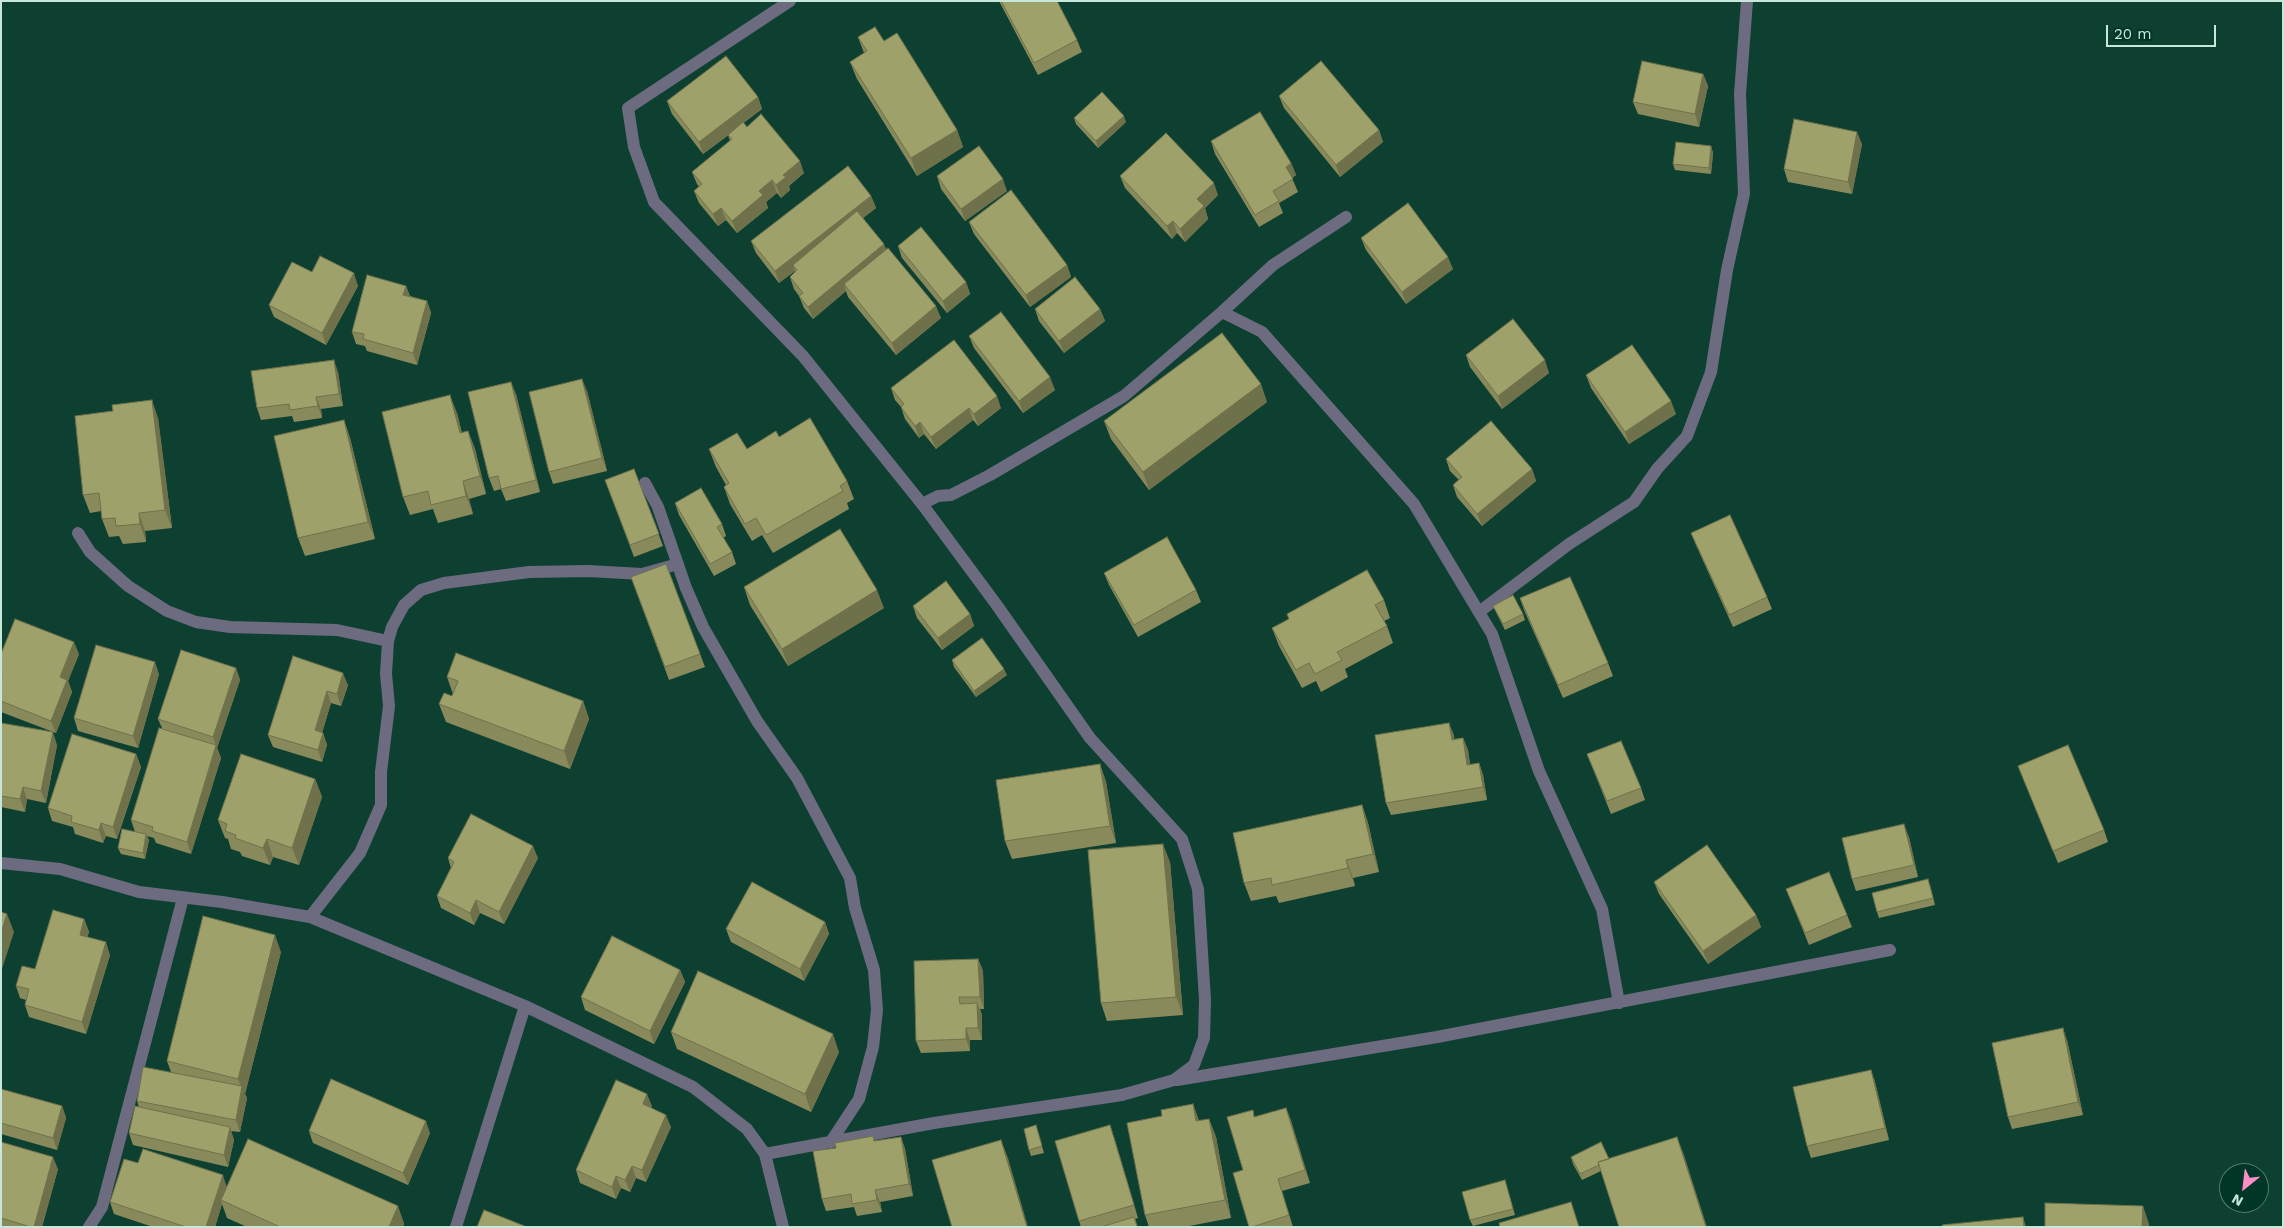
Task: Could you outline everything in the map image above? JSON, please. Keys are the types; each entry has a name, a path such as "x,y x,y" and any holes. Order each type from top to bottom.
{"street":[{"path":"790,1 628,108 634,147 654,202 803,356 922,504 996,604 1090,738 1182,839 1198,889 1205,1000 1204,1038 1194,1065 1174,1080"},
{"path":"1479,612 1569,544 1634,502 1657,469 1687,436 1711,372 1726,270 1744,194 1740,94 1747,1"},
{"path":"922,504 938,496 951,495 990,475 1124,396 1222,312 1273,265 1346,217"},
{"path":"1222,312 1262,332 1414,504 1492,634 1539,771 1602,909 1620,1003"},
{"path":"646,483 658,507 703,627 757,721 797,778 850,878 855,908 874,970 877,1010 873,1047 859,1099 832,1140"},
{"path":"78,534 90,552 128,586 167,611 196,622 230,627 337,630 388,641"},
{"path":"310,917 360,853 381,805 382,772 389,706 386,674 388,641 392,628 404,605 421,590 444,583 529,572 588,571 642,574 678,564"},
{"path":"1,862 60,869 138,892 310,917 525,1006 693,1087 747,1129 765,1154 783,1227"},
{"path":"89,1227 102,1207 183,898"},
{"path":"765,1154 934,1122 1122,1095 1174,1080 1620,1003 1890,950"},
{"path":"456,1227 525,1006"}],"building":[{"path":"1001,1 1057,1 1077,40 1034,63"},
{"path":"875,27 884,41 897,33 957,130 911,158 850,62 867,51 858,37"},
{"path":"726,56 758,97 699,142 667,101"},
{"path":"1321,61 1379,130 1336,165 1279,96"},
{"path":"1642,61 1703,74 1695,114 1633,102"},
{"path":"1102,92 1124,116 1096,141 1074,118"},
{"path":"1260,112 1291,163 1286,167 1293,179 1273,191 1279,201 1255,215 1211,141"},
{"path":"761,114 800,161 783,175 786,177 776,185 772,180 759,191 763,195 732,221 721,208 713,214 694,191 702,184 692,172 732,139 728,135 743,122 747,127"},
{"path":"1794,119 1857,132 1848,182 1784,169"},
{"path":"1166,133 1214,183 1197,199 1204,206 1180,229 1173,221 1167,226 1120,176"},
{"path":"1676,142 1711,146 1709,168 1673,164"},
{"path":"979,146 1003,179 961,209 937,176"},
{"path":"848,166 871,196 775,271 751,241"},
{"path":"1011,190 1067,265 1026,295 969,222"},
{"path":"1408,203 1448,257 1402,292 1361,238"},
{"path":"857,211 884,244 808,307 799,296 803,293 790,277 797,270 793,265"},
{"path":"921,227 966,282 943,301 898,246"},
{"path":"888,248 936,306 892,343 844,284"},
{"path":"320,256 354,273 322,333 269,305 292,262 312,272"},
{"path":"367,275 406,286 403,295 427,301 413,353 363,339 364,334 352,332"},
{"path":"1075,277 1100,309 1059,341 1035,309"},
{"path":"1001,312 1050,377 1019,401 969,336"},
{"path":"1513,319 1545,360 1498,396 1466,355"},
{"path":"1222,333 1261,384 1143,472 1104,421"},
{"path":"954,340 997,396 974,414 969,408 931,437 920,422 915,426 901,407 904,404 891,388"},
{"path":"1632,345 1671,401 1625,432 1586,375"},
{"path":"334,360 339,394 316,397 318,406 290,410 289,404 257,408 251,371"},
{"path":"582,379 602,458 549,472 529,392"},
{"path":"511,382 536,480 501,489 498,476 489,478 468,392"},
{"path":"450,395 460,433 468,431 480,476 463,481 466,496 431,505 428,491 403,497 382,412"},
{"path":"152,400 165,510 139,513 140,524 116,526 115,518 102,519 99,493 83,495 75,416 113,411 112,405"},
{"path":"810,418 847,481 840,486 843,491 766,535 756,518 745,524 724,487 729,483 709,449 737,433 747,449 776,431 779,437"},
{"path":"344,420 368,522 298,538 274,436"},
{"path":"1491,421 1532,469 1477,514 1453,485 1462,477 1446,459"},
{"path":"634,469 659,534 630,545 605,480"},
{"path":"701,488 722,524 717,527 732,552 710,564 675,503"},
{"path":"1730,515 1767,597 1729,615 1691,533"},
{"path":"840,529 877,590 782,649 744,587"},
{"path":"1167,537 1196,590 1134,625 1104,573"},
{"path":"666,564 700,654 665,667 631,577"},
{"path":"1367,570 1384,600 1375,605 1387,626 1337,652 1342,660 1315,674 1309,663 1296,670 1272,628 1289,619 1287,614"},
{"path":"1570,577 1608,663 1558,685 1520,598"},
{"path":"946,581 970,614 938,638 913,606"},
{"path":"1513,595 1523,614 1503,624 1493,606"},
{"path":"15,619 74,642 60,677 67,680 51,721 1,701 1,654"},
{"path":"982,638 1004,669 974,691 952,660"},
{"path":"96,645 155,662 133,736 74,718"},
{"path":"181,650 236,668 213,737 158,719"},
{"path":"456,653 583,701 564,751 439,704 444,693 452,696 458,681 447,677"},
{"path":"293,656 343,673 337,694 327,691 315,730 323,733 318,750 268,735"},
{"path":"1,723 53,732 41,791 23,787 20,799 1,796"},
{"path":"1449,723 1452,740 1463,738 1467,765 1479,763 1483,787 1386,803 1375,735"},
{"path":"159,728 216,745 187,842 152,831 153,827 131,820"},
{"path":"72,734 136,754 113,827 101,823 99,830 71,822 72,816 48,808"},
{"path":"1621,741 1641,788 1607,801 1587,754"},
{"path":"2068,745 2104,830 2053,851 2018,766"},
{"path":"241,754 315,779 292,848 267,839 263,848 235,838 236,835 225,831 227,824 218,820"},
{"path":"1100,764 1110,826 1005,841 996,780"},
{"path":"1362,805 1373,854 1346,860 1348,868 1272,885 1271,878 1244,883 1233,833"},
{"path":"471,814 533,846 499,912 476,900 470,913 437,896 454,862 448,858"},
{"path":"1904,824 1914,865 1852,879 1842,838"},
{"path":"122,829 146,834 143,853 118,848"},
{"path":"1163,844 1176,997 1101,1003 1088,850"},
{"path":"1707,845 1756,915 1703,951 1654,882"},
{"path":"1829,872 1847,915 1805,933 1786,889"},
{"path":"1928,879 1933,898 1877,912 1872,893"},
{"path":"752,882 825,922 800,969 726,929"},
{"path":"53,910 84,919 80,935 106,942 82,1022 25,1005 29,989 16,986 22,966 35,969"},
{"path":"1,912 7,914 1,933"},
{"path":"203,916 275,935 238,1079 167,1061"},
{"path":"612,936 680,970 650,1031 581,997"},
{"path":"978,959 980,997 959,997 960,1004 977,1003 978,1028 966,1028 966,1039 916,1041 914,961"},
{"path":"698,971 833,1034 805,1094 671,1032"},
{"path":"2063,1028 2078,1102 2008,1117 1992,1043"},
{"path":"143,1067 242,1086 236,1120 137,1101"},
{"path":"1871,1070 1885,1128 1807,1146 1793,1087"},
{"path":"331,1079 426,1121 403,1173 309,1131"},
{"path":"616,1080 647,1094 643,1104 666,1115 642,1170 632,1166 625,1180 616,1176 612,1187 576,1170"},
{"path":"1,1089 62,1106 53,1138 1,1123"},
{"path":"1193,1104 1196,1121 1209,1119 1225,1200 1145,1215 1127,1123 1162,1116 1161,1110"},
{"path":"135,1106 230,1127 224,1155 129,1133"},
{"path":"1286,1108 1305,1170 1278,1179 1289,1215 1249,1227 1233,1173 1243,1170 1227,1117 1253,1110 1254,1117"},
{"path":"1036,1125 1042,1146 1029,1150 1024,1129"},
{"path":"1110,1125 1134,1205 1079,1221 1055,1141"},
{"path":"873,1136 874,1141 901,1137 909,1184 875,1190 877,1200 852,1204 851,1194 822,1199 813,1151 836,1148 835,1143"},
{"path":"1677,1137 1706,1227 1619,1227 1598,1162"},
{"path":"248,1139 398,1206 389,1227 280,1227 221,1200"},
{"path":"1001,1140 1027,1227 952,1227 932,1160"},
{"path":"1,1142 53,1157 34,1227 1,1218"},
{"path":"1601,1142 1609,1159 1598,1162 1599,1165 1580,1174 1571,1157"},
{"path":"143,1149 223,1175 206,1227 186,1227 110,1202 124,1159 138,1163"},
{"path":"1505,1180 1513,1209 1470,1220 1462,1192"},
{"path":"1571,1202 1579,1227 1500,1227 1499,1223"},
{"path":"2045,1203 2143,1206 2142,1227 2045,1227"},
{"path":"484,1210 527,1227 477,1227"},
{"path":"1134,1217 1137,1227 1101,1227"},
{"path":"2023,1217 2024,1227 1943,1227 1942,1225"}]}
